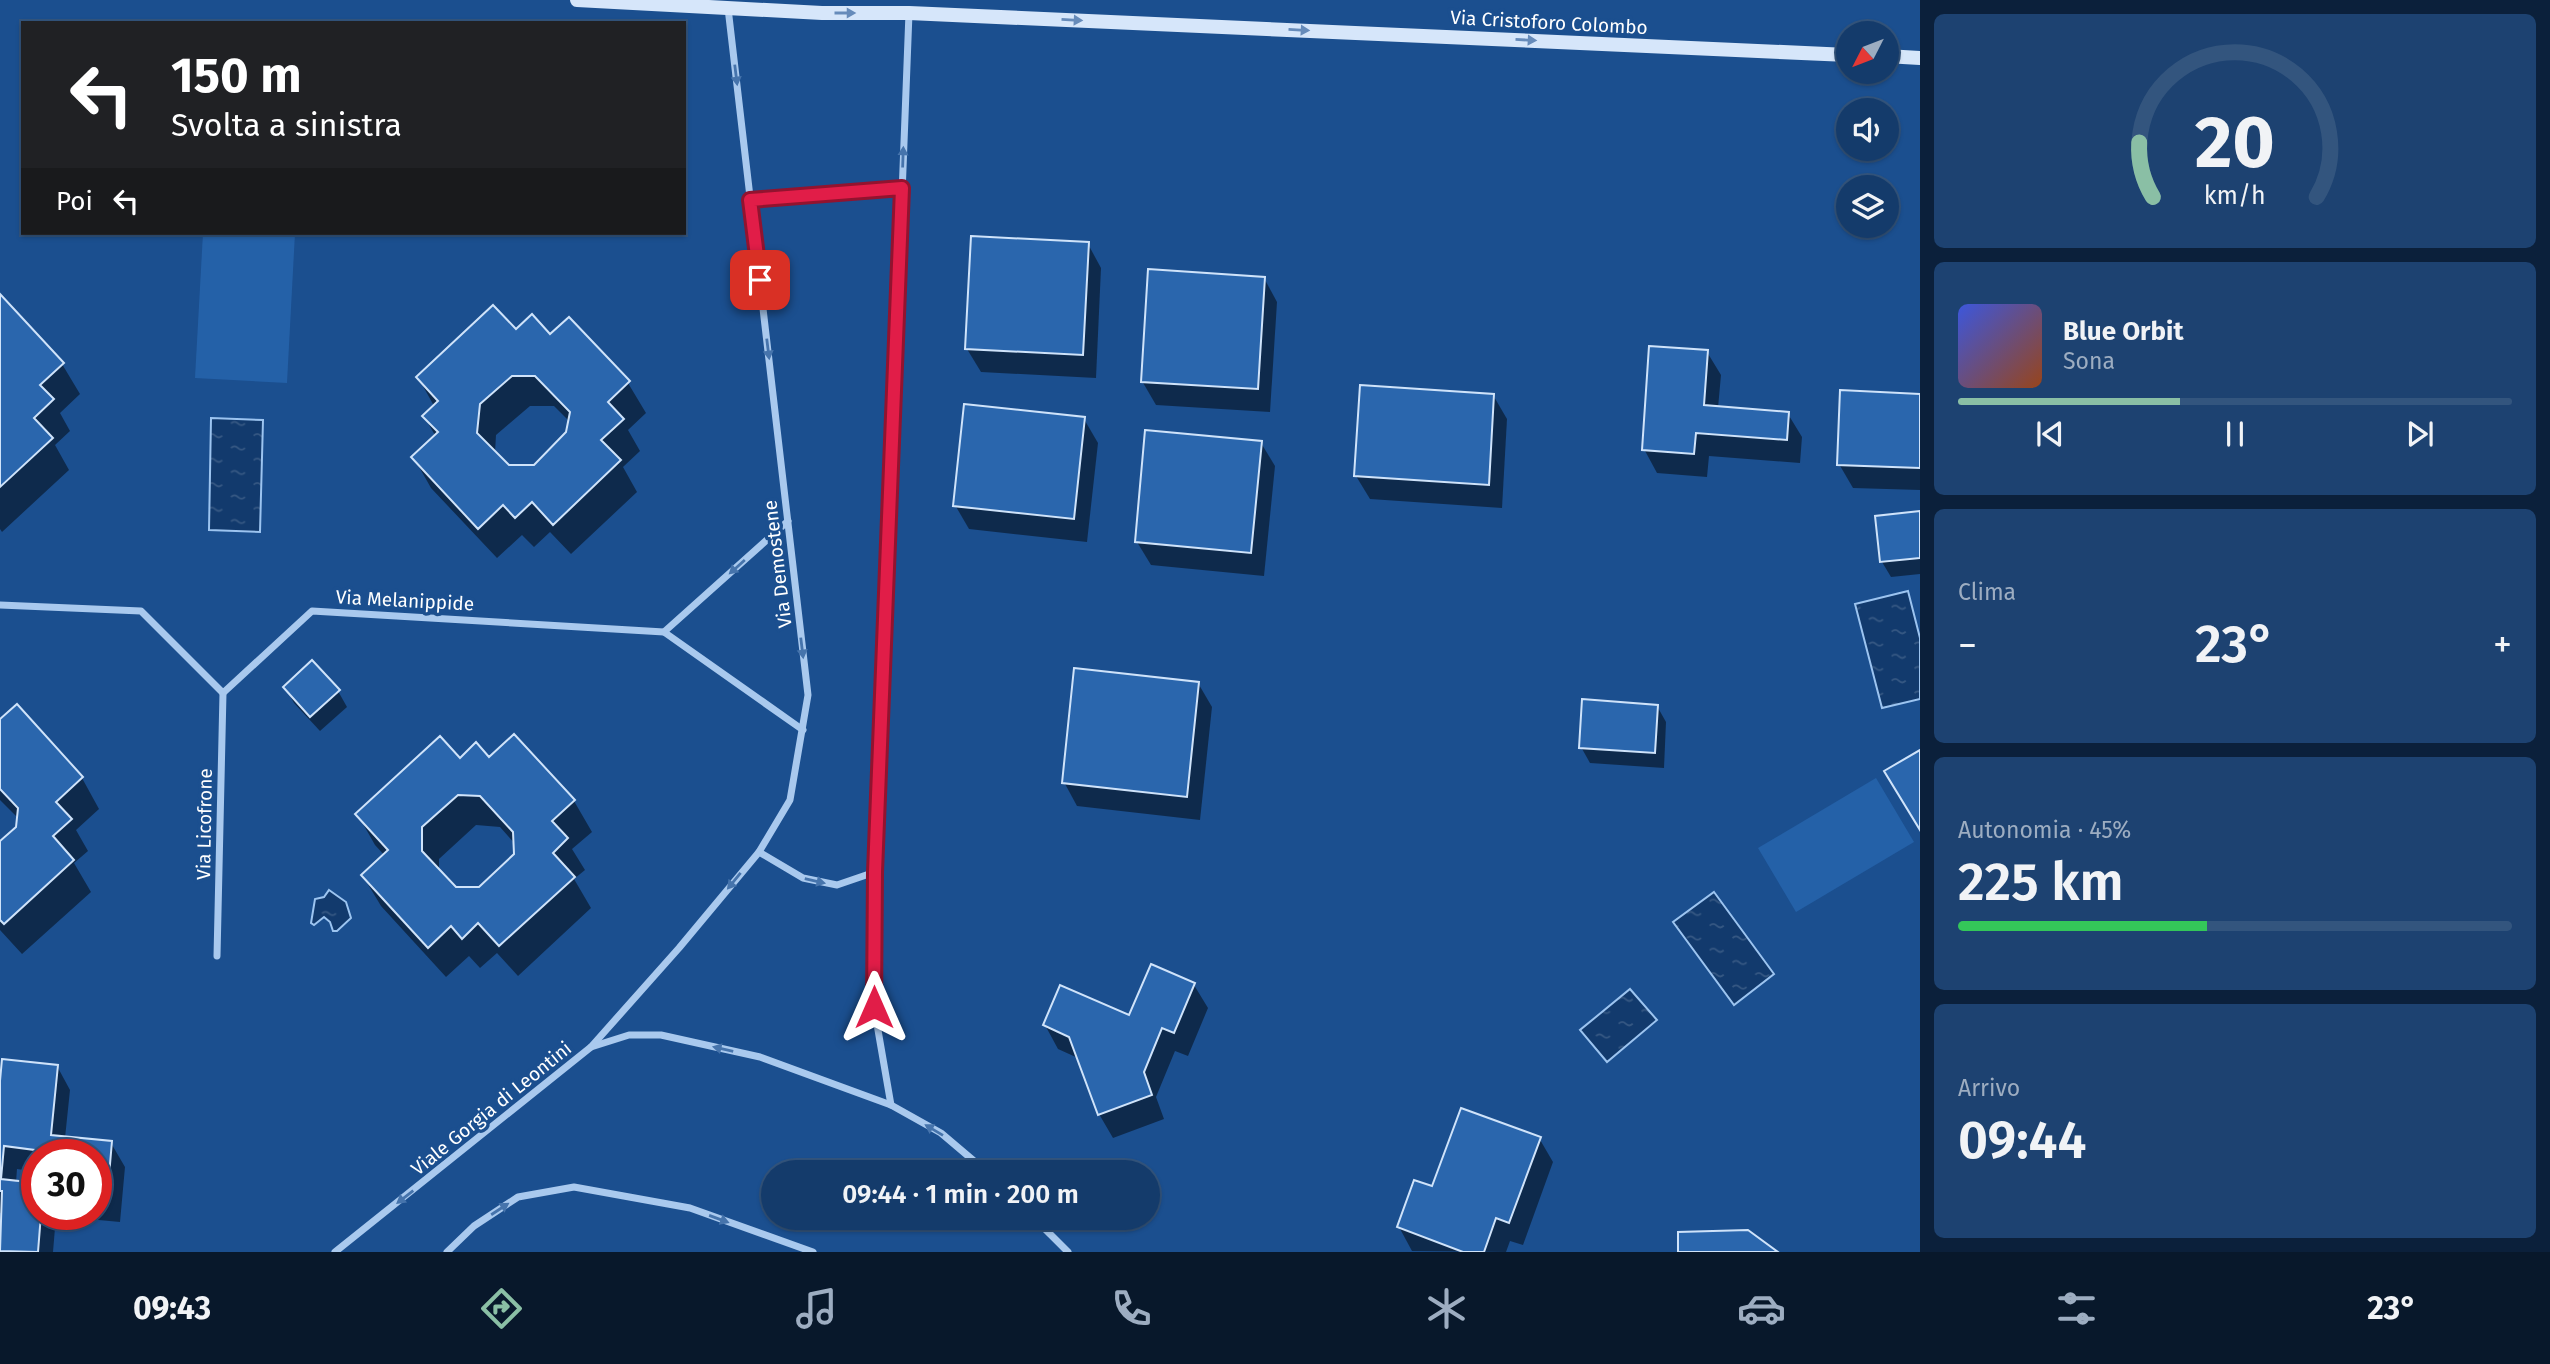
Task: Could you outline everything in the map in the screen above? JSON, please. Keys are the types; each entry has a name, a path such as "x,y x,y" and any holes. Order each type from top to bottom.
{"street":[{"name":"Via Cristoforo Colombo","path":"577,0 822,13 909,13 1836,54"},
{"name":"Via Demostene","path":"591,1047 759,852 790,800 808,695 727,7"},
{"path":"891,1105 874,1007 875,872 909,13"},
{"path":"1899,57 1920,58"},
{"path":"750,200 902,188"},
{"path":"788,522 664,632 803,730"},
{"path":"0,606 141,611 223,693"},
{"name":"Via Melanippide","path":"223,693 312,611 664,632"},
{"name":"Via Licofrone","path":"217,956 223,693"},
{"path":"759,852 803,878 837,886 875,872"},
{"name":"Viale Gorgia di Leontini","path":"335,1252 591,1047 629,1035 661,1035 760,1057 891,1105 941,1133 973,1160"},
{"path":"447,1252 474,1226 518,1197 574,1187 690,1208 813,1252"},
{"path":"1046,1230 1068,1252"}],"shaded area":[{"path":"203,235 295,235 287,383 195,378"},
{"path":"1876,778 1914,842 1796,912 1758,848"}],"water":[{"path":"211,418 263,420 260,532 209,530"},
{"path":"1908,591 1920,638 1920,699 1882,708 1855,604"},
{"path":"329,890 346,902 351,918 337,931 333,931 330,922 324,917 314,925 311,923 315,899 324,897"},
{"path":"1714,892 1774,974 1734,1005 1673,922"},
{"path":"1630,989 1657,1020 1607,1062 1580,1030"}],"building":[{"path":"971,236 1089,242 1083,355 965,349"},
{"path":"1148,269 1265,277 1258,389 1141,382"},
{"path":"0,294 64,363 40,385 54,399 34,418 53,438 0,487"},
{"path":"493,305 516,329 532,314 550,334 569,317 630,381 608,402 624,419 601,440 621,460 553,525 532,502 515,518 503,505 478,529 411,457 438,432 422,416 438,401 416,377","holes":["512,376 535,376 570,412 566,432 534,465 509,465 477,433 480,404"]},
{"path":"1649,346 1708,350 1704,405 1789,412 1787,440 1696,433 1694,454 1642,450"},
{"path":"1360,385 1494,394 1489,485 1354,476"},
{"path":"1840,390 1920,394 1920,468 1837,465"},
{"path":"964,404 1085,417 1074,519 953,506"},
{"path":"1145,430 1262,441 1251,553 1135,542"},
{"path":"1920,511 1920,558 1880,562 1875,516"},
{"path":"312,660 340,690 310,717 283,687"},
{"path":"1074,668 1199,682 1187,797 1062,783"},
{"path":"1582,699 1658,705 1655,753 1579,748"},
{"path":"17,704 83,777 56,802 72,819 53,836 74,860 4,924 0,920 0,841 16,827 18,808 0,789 0,719"},
{"path":"514,734 575,800 552,821 568,838 553,853 575,877 499,946 478,923 462,939 451,926 428,948 361,875 388,850 355,814 440,736 460,758 476,742 489,757","holes":["458,795 480,796 513,832 514,854 479,887 456,887 422,851 422,827"]},
{"path":"1920,750 1920,830 1884,771"},
{"path":"1151,964 1195,983 1174,1033 1162,1028 1144,1072 1152,1095 1098,1115 1069,1037 1043,1025 1060,985 1129,1015"},
{"path":"2,1059 58,1065 51,1135 92,1139 21,1139 21,1148 4,1146 1,1179 21,1181 21,1230 40,1230 38,1252 0,1251"},
{"path":"1461,1108 1541,1137 1509,1223 1496,1218 1484,1252 1463,1252 1397,1227 1414,1180 1432,1186"},
{"path":"1748,1230 1778,1252 1678,1252 1678,1232"}],"route":[{"path":"760,280 750,200 902,188 875,872 874,1007"}]}
